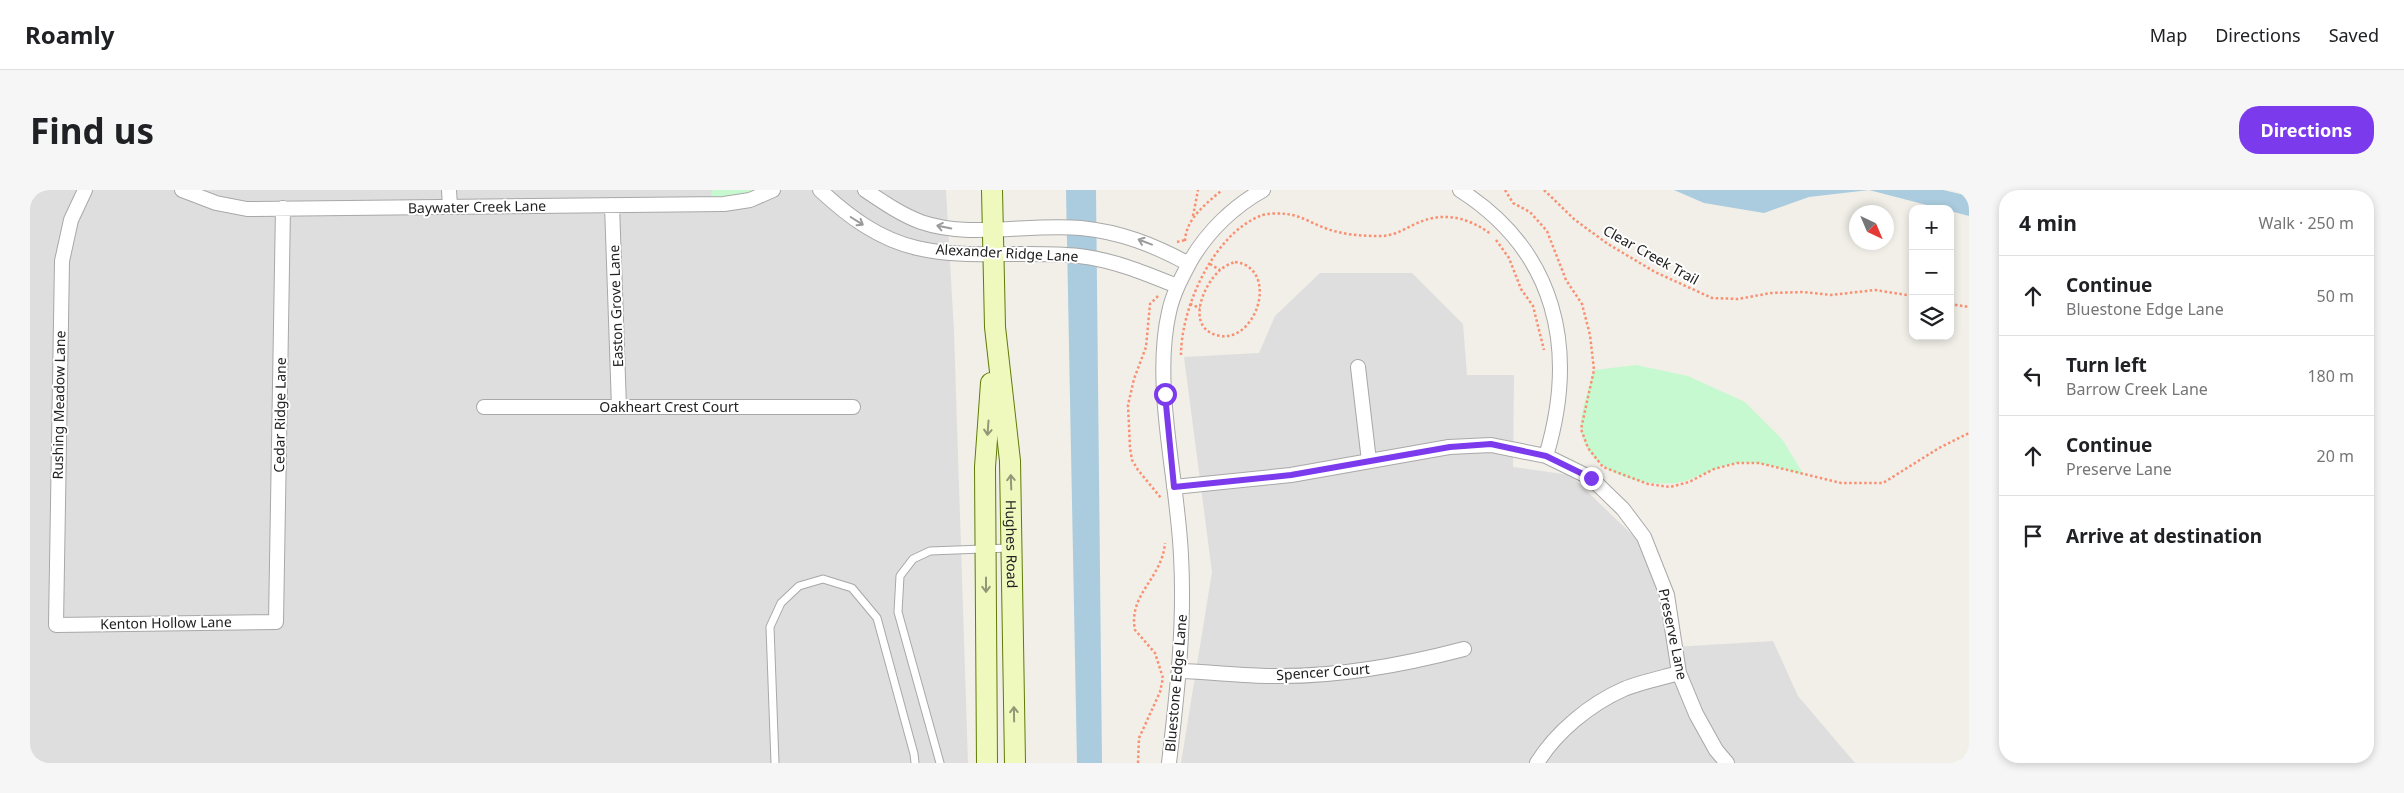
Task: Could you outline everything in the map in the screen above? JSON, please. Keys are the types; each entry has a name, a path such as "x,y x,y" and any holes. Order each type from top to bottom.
{"main road":[{"name":"Hughes Road","path":"988,763 985,467 995,326 992,190"},
{"name":"Hughes Road","path":"995,326 1010,461 1013,548 1015,763"}],"street":[{"name":"Rushing Meadow Lane","path":"56,625 62,261 71,220 85,190"},
{"name":"Baywater Creek Lane","path":"182,190 202,198 232,206 283,208 724,204 750,200 773,190"},
{"path":"449,190 450,207"},
{"name":"Alexander Ridge Lane","path":"820,190 850,217 889,238 917,248 953,253 994,252 1088,258 1130,267 1175,291"},
{"name":"Alexander Ridge Lane","path":"865,190 900,213 923,223 955,229 1064,227 1103,231 1139,240 1192,260"},
{"name":"Bluestone Edge Lane","path":"1169,763 1180,671 1181,555 1163,366 1164,340 1175,291 1205,239 1241,205 1263,190"},
{"path":"1460,190 1490,212 1514,236 1537,272 1553,310 1560,348 1561,391 1556,425 1546,456"},
{"name":"Easton Grove Lane","path":"612,205 619,407"},
{"name":"Cedar Ridge Lane","path":"276,622 283,208"},
{"path":"1358,367 1369,461"},
{"name":"Oakheart Crest Court","path":"484,407 853,407"},
{"name":"Preserve Lane","path":"1174,487 1291,475 1450,447 1491,444 1546,456 1591,478 1623,510 1644,537 1666,595 1679,672 1696,714 1716,750 1726,763"},
{"name":"Kenton Hollow Lane","path":"56,625 276,622"},
{"name":"Spencer Court","path":"1180,671 1277,676 1330,673 1404,665 1464,649"},
{"path":"1537,763 1544,750 1583,713 1624,690 1679,672"}],"lane":[{"path":"940,763 898,612 900,576 913,560 930,551 1013,548"},
{"path":"775,763 770,627 780,603 800,586 823,579 852,588 877,618 915,763"}],"path":[{"path":"1193,218 1198,190"},
{"path":"1192,260 1185,244 1187,227 1193,218 1222,190"},
{"path":"1505,190 1513,203 1530,212 1547,231 1566,280 1582,304 1590,335 1594,370 1581,429 1588,448 1603,467 1648,484 1670,486 1689,482 1714,469 1737,463 1759,463 1841,483 1883,483 1939,448 1969,432"},
{"name":"Clear Creek Trail","path":"1544,190 1575,220 1608,244 1655,272 1712,298 1738,299 1771,293 1831,295 1875,290 1909,295"},
{"path":"1181,355 1182,330 1190,304 1210,264 1238,230 1261,215 1289,214 1326,229 1364,236 1386,236 1399,233 1429,218 1458,217 1471,221 1491,234 1509,258 1521,289 1534,306 1546,356"},
{"path":"1235,262 1250,267 1259,278 1260,293 1257,307 1244,328 1232,336 1216,335 1204,328 1200,316 1202,298 1210,282 1220,270 1235,262"},
{"path":"1163,502 1158,492 1138,470 1132,460 1128,405 1134,379 1146,347 1150,304 1160,296 1175,291"},
{"path":"1954,305 1969,307"},
{"path":"1138,763 1139,738 1160,692 1163,678 1155,653 1135,630 1134,608 1136,601 1159,568 1166,540"}],"shaded area":[{"path":"30,190 946,190 954,332 968,763 30,763"},
{"path":"1320,273 1412,273 1463,324 1467,375 1514,375 1513,467 1570,475 1646,548 1674,647 1773,641 1798,696 1855,763 1181,763 1212,572 1184,357 1259,353 1275,316"}],"green space":[{"path":"712,190 770,190 709,205"},
{"path":"1636,365 1688,376 1745,402 1782,439 1804,475 1745,462 1720,467 1682,482 1661,484 1631,479 1617,474 1604,466 1593,457 1585,444 1581,430 1583,408 1594,370"}],"water":[{"path":"1066,190 1096,190 1102,763 1077,763"},
{"path":"1674,190 1869,190 1809,197 1764,213 1704,203"},
{"path":"1869,190 1943,190 1969,196 1969,216 1954,212 1954,205 1927,205"}],"route":[{"path":"1165,394 1174,487 1291,475 1450,447 1491,444 1546,456 1591,478"}]}
